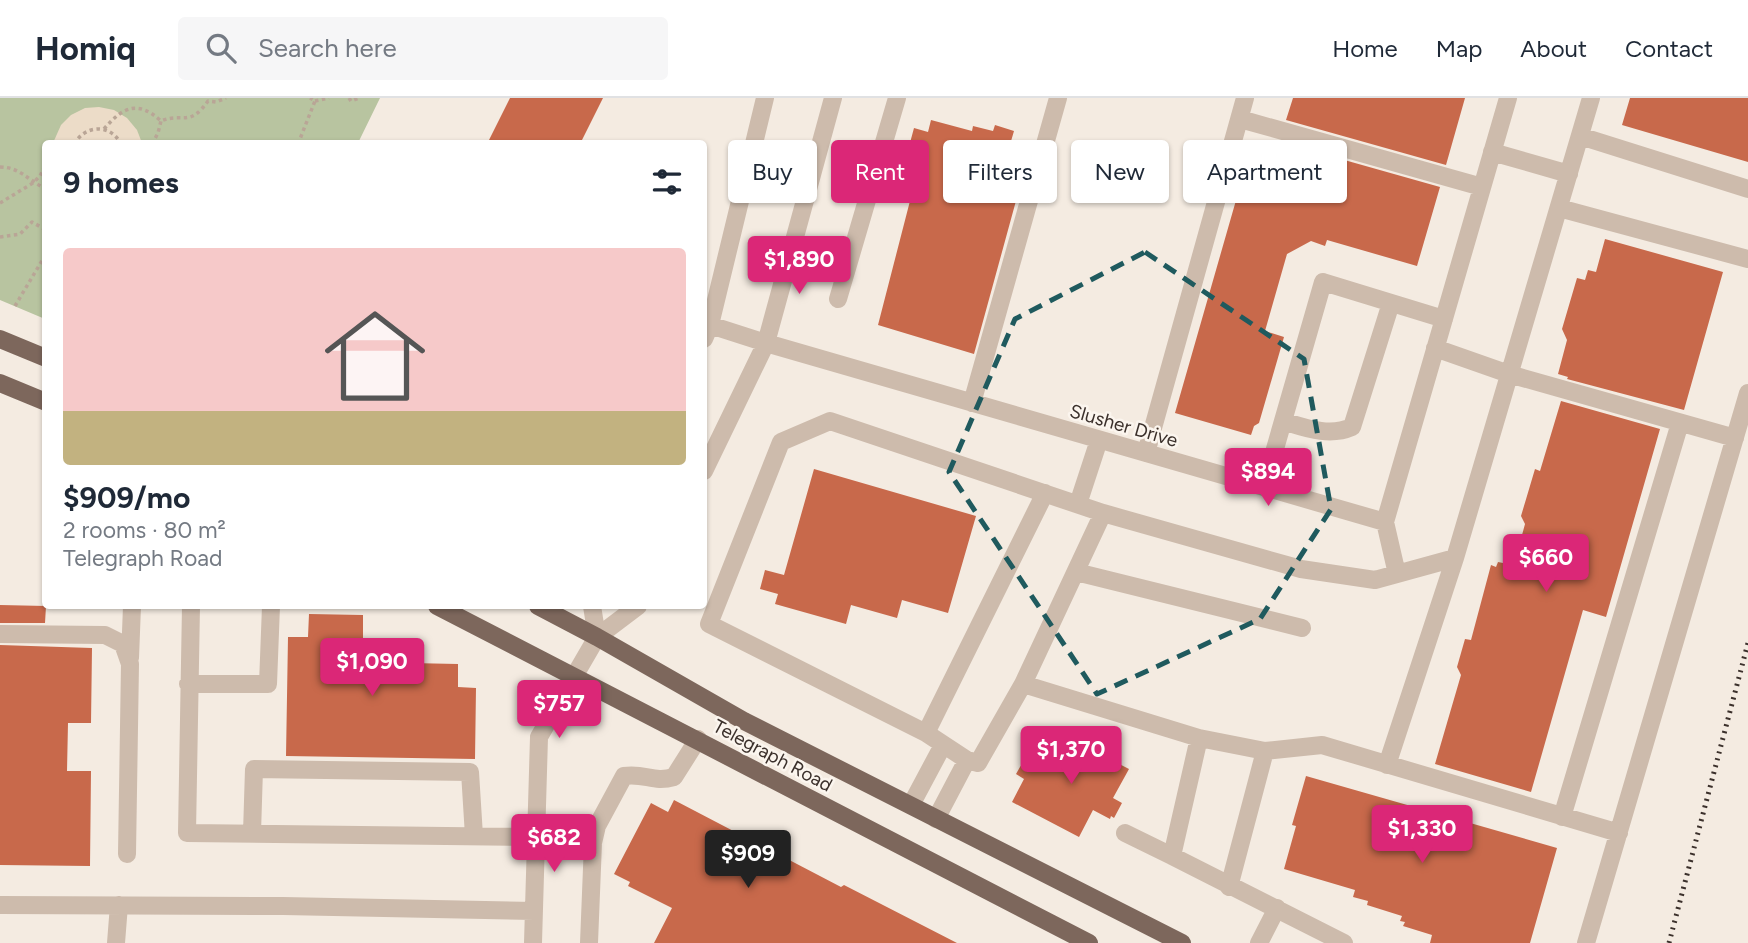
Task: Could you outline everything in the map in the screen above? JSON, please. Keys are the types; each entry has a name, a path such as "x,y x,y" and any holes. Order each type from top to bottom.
{"main road":[{"path":"0,339 42,356"},
{"path":"0,383 42,400"},
{"name":"Telegraph Road","path":"444,609 576,675 1088,943"},
{"name":"Telegraph Road","path":"544,609 744,721 1182,943"}],"street":[{"path":"707,320 765,98"},
{"path":"707,465 766,343 833,98"},
{"path":"838,299 897,98"},
{"path":"972,403 1058,98"},
{"path":"1146,453 1245,98"},
{"path":"1397,574 1385,522 1508,98"},
{"path":"1387,765 1455,558 1591,98"},
{"path":"1240,119 1482,187"},
{"path":"1580,136 1748,189"},
{"path":"1492,152 1569,174"},
{"path":"1559,208 1748,259"},
{"path":"1264,487 1323,282 1444,319"},
{"path":"1283,421 1317,431 1341,431 1352,427 1391,303"},
{"name":"Slusher Drive","path":"707,328 766,343 1385,522"},
{"path":"1435,348 1509,374 1735,439"},
{"path":"1586,943 1748,393"},
{"path":"1103,513 1023,684 978,763 967,760 926,733 709,624 781,442 830,421 1103,513 1301,569 1375,580 1455,558"},
{"path":"1562,817 1680,423"},
{"path":"1078,505 1099,440"},
{"path":"926,733 1045,493"},
{"path":"1076,572 1302,628"},
{"path":"127,854 132,609"},
{"path":"191,609 187,833 536,837"},
{"path":"188,684 268,684 271,609"},
{"path":"592,609 597,637"},
{"path":"533,943 539,737 597,637 636,609"},
{"path":"0,634 105,635 123,644 130,669"},
{"path":"1023,684 1199,738 1265,751 1322,745 1619,833"},
{"path":"1172,856 1199,738"},
{"path":"589,943 593,844 597,826 624,776 639,774 660,781 674,777 698,739"},
{"path":"911,805 943,744"},
{"path":"1229,887 1265,751"},
{"path":"936,819 967,760"},
{"path":"253,833 254,769 470,772 474,836"},
{"path":"1125,833 1344,943"},
{"path":"0,905 534,911"},
{"path":"116,943 119,905"},
{"path":"1259,943 1278,908"}],"path":[{"path":"154,140 161,121 167,118 193,118 206,99 216,102 226,98"},
{"path":"299,140 312,99 329,98"},
{"path":"349,98 351,101 359,98"},
{"path":"104,129 118,113 129,108 152,113 161,121"},
{"path":"77,140 87,130 104,129 112,132 118,140"},
{"path":"0,167 16,169 42,187"},
{"path":"0,203 33,183 42,172"},
{"path":"0,237 20,234 32,222 42,228"},
{"path":"15,306 42,261"}],"highlighted area":[{"path":"1145,252 1304,359 1331,509 1260,619 1097,694 949,472 1015,319"}],"green space":[{"path":"0,98 380,98 359,140 42,140 42,318 0,300"}],"shaded area":[{"path":"85,108 114,110 127,118 141,140 54,140 61,125 71,115"}],"building":[{"path":"510,98 603,98 582,140 489,140"},
{"path":"1293,98 1465,98 1446,165 1286,120"},
{"path":"1630,98 1748,98 1748,162 1622,125"},
{"path":"931,120 972,131 973,126 993,131 995,125 1014,131 1011,140 943,140 943,203 1015,203 974,354 878,325 909,203 929,203 929,140 911,140 914,128 928,132"},
{"path":"1347,161 1440,187 1417,266 1327,240 1325,246 1311,241 1287,254 1265,331 1284,337 1259,423 1254,426 1251,435 1175,413 1235,203 1347,203"},
{"path":"1605,239 1723,272 1684,410 1567,379 1568,377 1558,374 1567,340 1562,329 1577,278 1585,280 1588,270 1596,272"},
{"path":"1561,401 1660,429 1606,617 1583,610 1531,792 1435,764 1461,675 1457,667 1465,639 1471,640 1491,565 1496,567 1498,562 1503,563 1504,558 1509,560 1510,555 1516,557 1525,524 1521,516 1535,469 1540,471"},
{"path":"814,469 976,516 948,613 902,600 897,618 851,605 846,624 775,604 778,594 760,589 765,570 784,575"},
{"path":"0,605 42,606 42,609 46,609 45,623 0,623"},
{"path":"309,614 363,615 363,638 411,639 410,663 458,664 458,687 476,688 475,759 286,756 288,637 308,637"},
{"path":"0,645 92,648 91,723 68,723 67,771 91,771 90,866 0,865"},
{"path":"1061,734 1129,769 1113,798 1122,803 1114,818 1111,816 1110,819 1093,810 1079,837 1012,802 1024,779 1016,774 1024,760 1027,761 1028,758 1044,766"},
{"path":"1306,776 1557,848 1530,943 1430,943 1432,935 1403,926 1405,922 1400,921 1402,916 1367,905 1368,901 1353,897 1355,890 1284,869 1296,826 1292,825"},
{"path":"674,800 841,887 844,885 957,943 654,943 672,908 628,886 630,882 614,874 651,803 668,812"}],"railway":[{"path":"1669,943 1748,643"}]}
